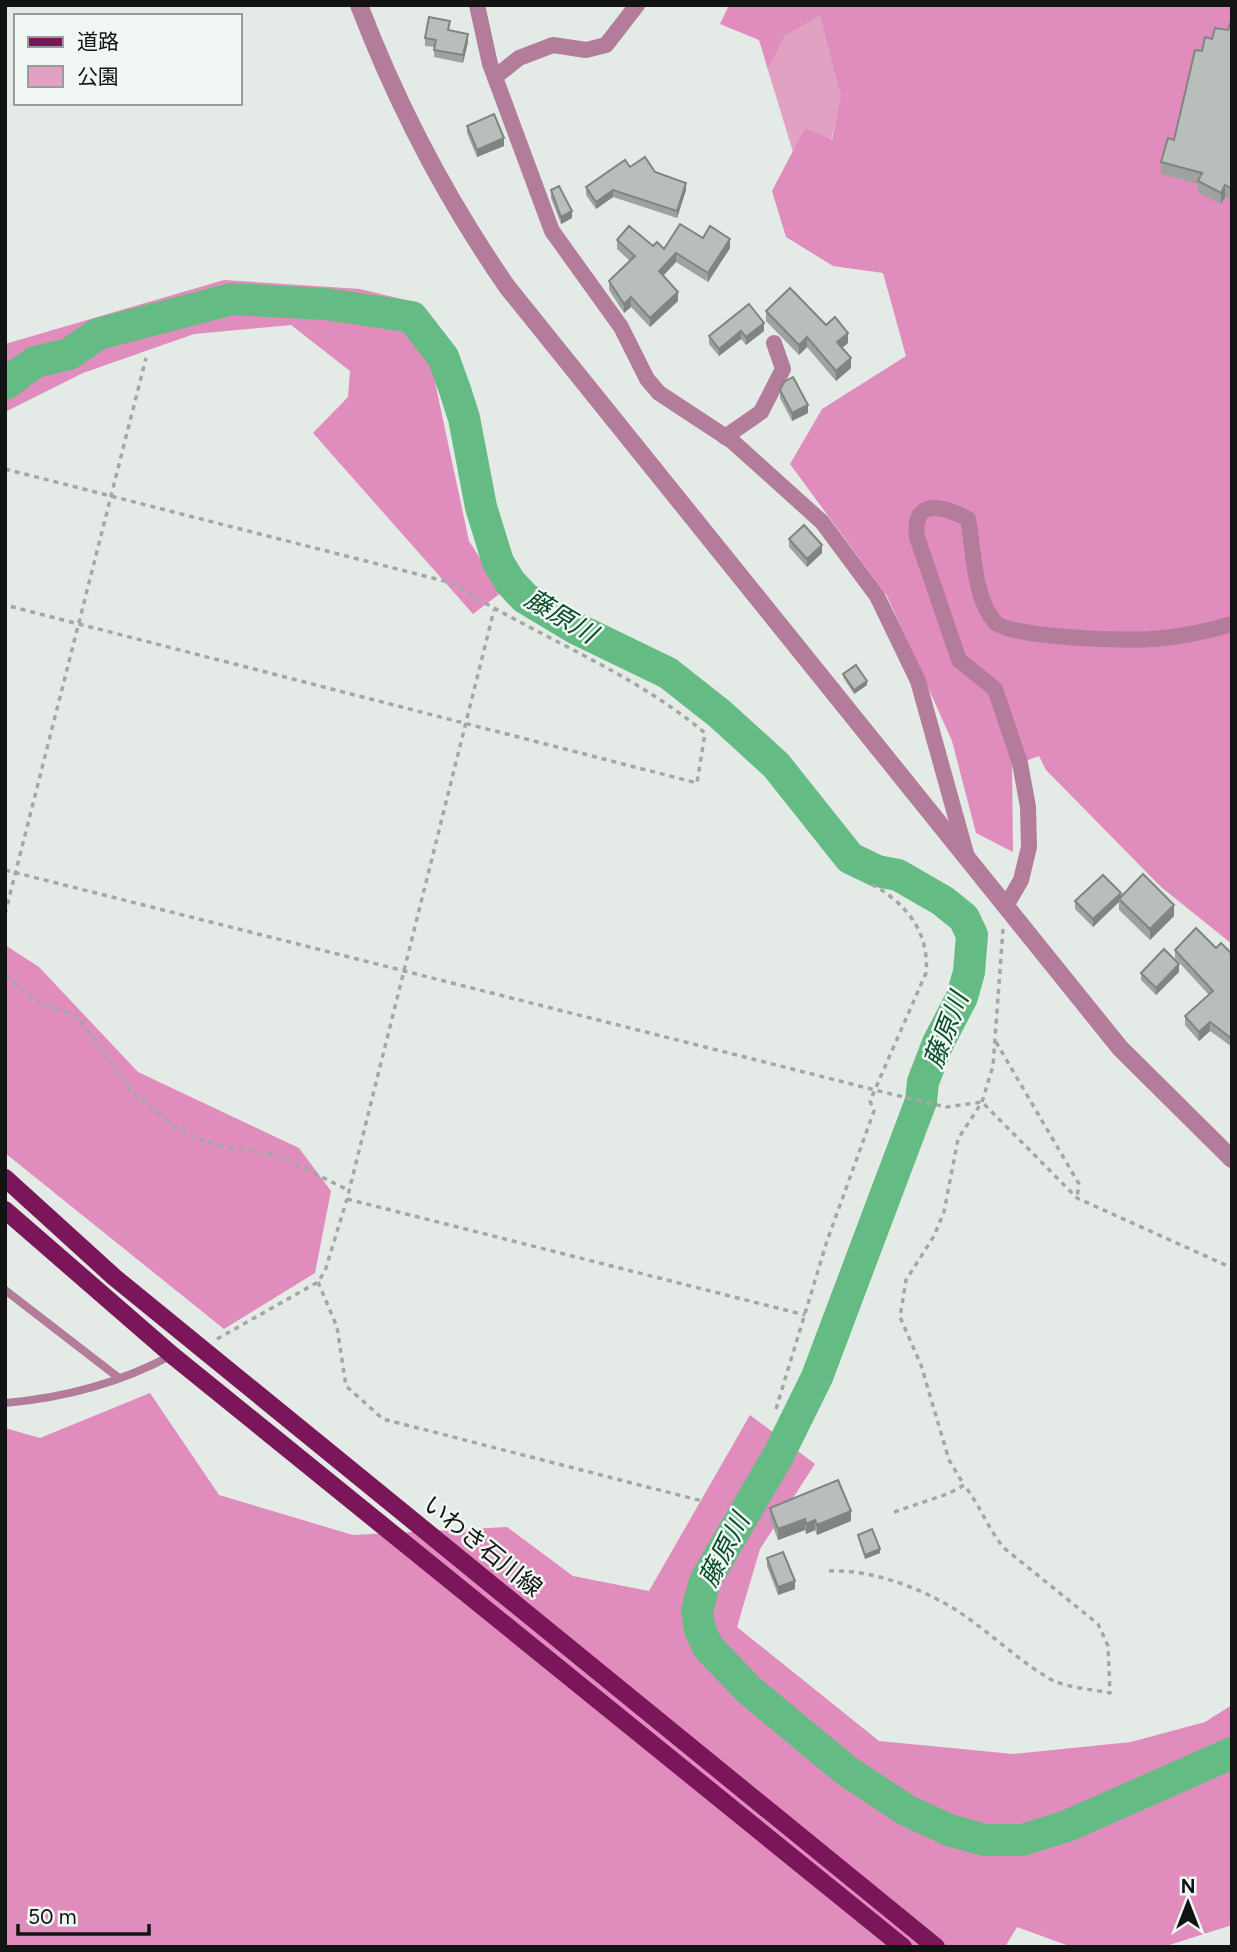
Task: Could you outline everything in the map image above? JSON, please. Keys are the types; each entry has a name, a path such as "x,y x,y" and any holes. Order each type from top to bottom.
{"main road":[{"name":"いわき石川線","path":"5,1178 114,1277 936,1947"},
{"name":"いわき石川線","path":"5,1210 172,1355 903,1947"}],"street":[{"path":"359,5 393,91 429,165 469,232 508,288 1120,1048 1232,1159"},
{"path":"477,5 495,77 552,231 621,327 647,379 659,393 725,437 822,522 877,596 918,681 967,857"},
{"path":"495,77 519,58 553,45 586,50 606,45 637,5"},
{"path":"725,437 761,412 783,369 774,343"},
{"path":"1006,906 1021,880 1029,848 1028,807 1020,763 995,688 959,660 918,537 915,522 921,512 934,507 952,510 968,519 987,609 996,625 1017,633 1150,639 1199,634 1232,624"}],"lane":[{"path":"5,1290 119,1378"},
{"path":"5,1404 56,1398 119,1378 172,1355"}],"path":[{"path":"5,914 146,358"},
{"path":"5,469 452,583 497,611 654,695 705,733 697,783 5,606"},
{"path":"200,1348 318,1282 325,1271 347,1199 494,610"},
{"path":"5,870 887,1093 946,1107 982,1102"},
{"path":"776,1409 827,1241 874,1111 870,1101 926,973 927,958 921,934 905,907 892,895 871,884"},
{"path":"829,1571 871,1576 917,1590 955,1609 1055,1681 1110,1693 1108,1646 1098,1624 1004,1548 995,1537 979,1504 949,1460 921,1365 900,1317 906,1280 934,1236 944,1212 958,1139 982,1102 993,1066 1006,906"},
{"path":"5,976 35,1001 77,1016 133,1093 173,1125 197,1138 224,1147 277,1155 348,1190"},
{"path":"995,1040 1079,1184 1077,1198"},
{"path":"982,1102 1077,1198 1232,1268"},
{"path":"347,1199 805,1315"},
{"path":"318,1282 337,1326 346,1386 383,1419 702,1501"},
{"path":"894,1512 950,1493 964,1485"}],"green space":[{"path":"820,14 842,96 831,141 805,128 793,152 768,70 785,36"}],"shaded area":[{"path":"729,5 1232,5 1232,944 1161,887 1046,770 1039,756 1012,766 1013,852 976,833 952,741 887,596 790,464 822,409 906,356 883,273 833,266 786,237 772,191 805,128 832,140 841,96 820,15 785,36 768,70 759,40 720,24"},
{"path":"224,280 360,289 418,303 469,541 502,592 473,614 313,433 348,397 350,371 291,325 194,334 83,373 5,412 5,344"},
{"path":"5,945 39,967 138,1072 299,1148 331,1191 315,1273 224,1329 5,1153"},
{"path":"150,1393 219,1495 353,1535 507,1527 573,1576 649,1591 750,1415 815,1464 760,1549 737,1627 879,1741 1013,1754 1131,1742 1205,1722 1232,1705 1232,1925 1163,1947 1072,1947 1017,1927 1005,1947 5,1947 5,1428 40,1438"}],"building":[{"path":"429,17 450,21 448,30 468,34 463,55 434,50 436,40 425,38"},
{"path":"1232,18 1232,189 1225,185 1221,193 1198,181 1202,173 1161,162 1168,138 1174,140 1195,50 1202,51 1205,37 1212,39 1215,28 1228,30"},
{"path":"494,114 504,138 477,150 467,126"},
{"path":"645,157 655,172 686,183 677,211 613,190 596,202 586,187 625,160 630,167"},
{"path":"559,186 572,211 561,217 551,190"},
{"path":"680,224 703,238 710,226 730,239 708,273 676,253 659,271 678,292 650,318 631,297 624,304 609,281 635,256 617,240 629,226 653,246 657,242 664,249"},
{"path":"790,288 826,325 835,317 848,333 837,342 851,358 836,371 807,337 799,345 766,311"},
{"path":"749,304 764,323 746,337 741,331 719,349 709,336"},
{"path":"793,377 808,405 792,413 780,390 784,382"},
{"path":"804,525 822,545 807,559 789,539"},
{"path":"856,665 867,681 854,690 843,674"},
{"path":"1143,874 1174,905 1150,929 1119,899"},
{"path":"1103,875 1121,893 1093,919 1075,901"},
{"path":"1196,928 1216,948 1221,943 1232,954 1232,1039 1210,1022 1199,1032 1185,1016 1213,991 1175,950"},
{"path":"1164,949 1179,964 1156,988 1141,973"},
{"path":"838,1480 851,1511 817,1525 815,1520 806,1524 805,1519 778,1529 770,1508"},
{"path":"872,1529 880,1549 865,1555 858,1535"},
{"path":"783,1552 795,1581 778,1587 767,1558"}],"waterway":[{"name":"藤原川","path":"5,384 35,362 69,354 98,334 232,299 326,304 412,317 443,357 464,418 481,507 498,562 510,582 525,598 575,628 668,673 720,714 776,765 850,858 877,871 898,875 943,901 964,918 972,935 969,972 962,997 938,1043 923,1082 921,1101 817,1377 778,1456 705,1581 697,1611 700,1630 708,1647 749,1690 847,1771 906,1810 949,1830 985,1840 1022,1840 1067,1826 1232,1753"}]}
